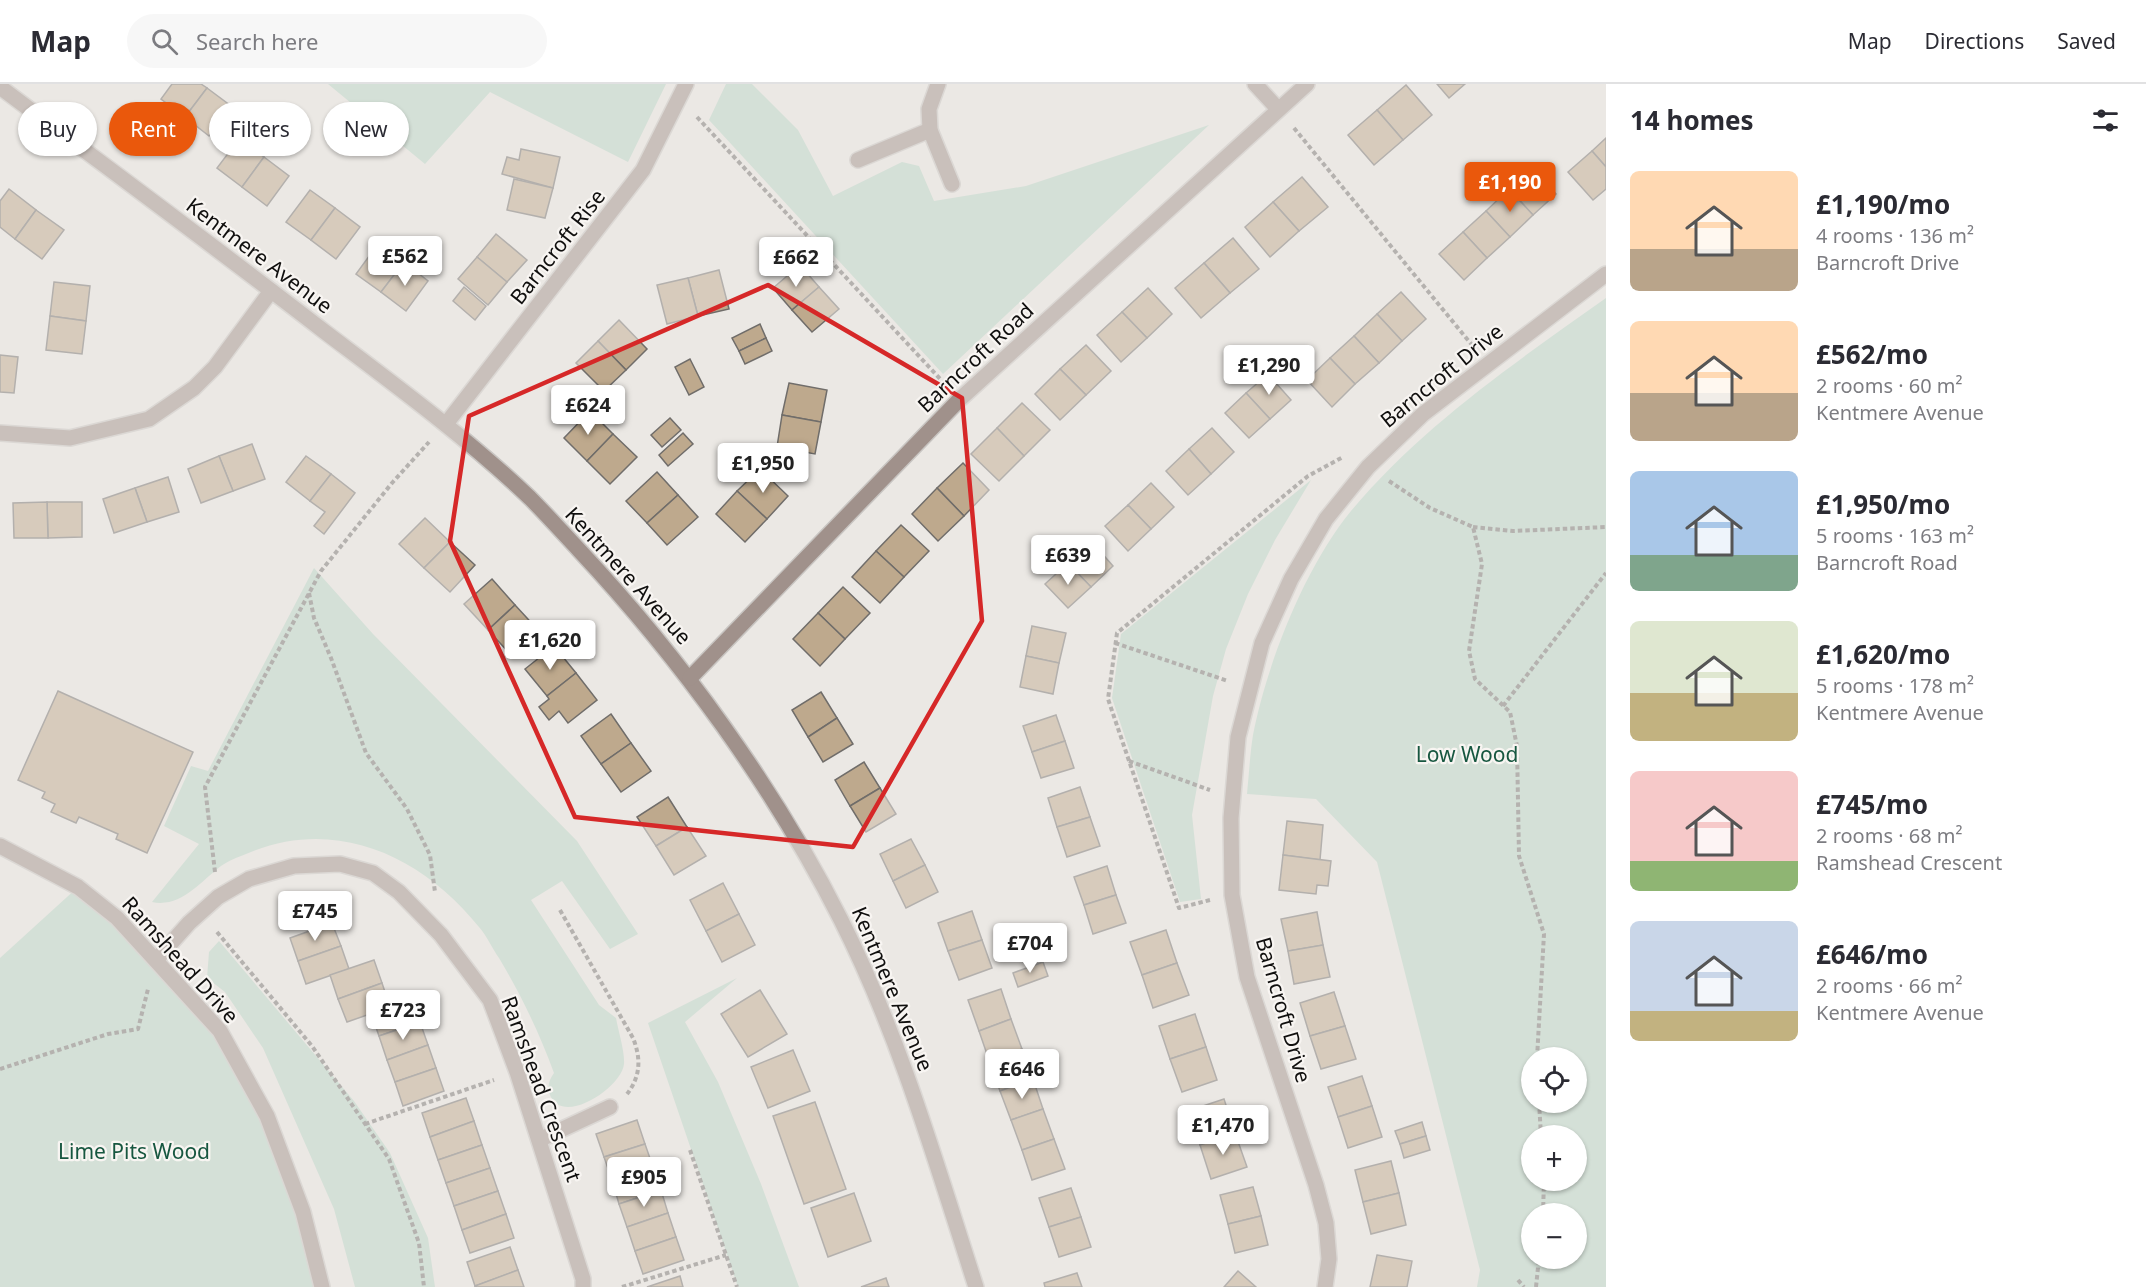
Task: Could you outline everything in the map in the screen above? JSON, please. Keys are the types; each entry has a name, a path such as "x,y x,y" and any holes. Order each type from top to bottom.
{"street":[{"name":"Barncroft Rise","path":"446,424 643,170 686,84"},
{"path":"938,84 929,109 930,130 952,184"},
{"path":"1255,84 1278,109"},
{"name":"Barncroft Road","path":"690,678 959,400 1307,84"},
{"name":"Kentmere Avenue","path":"0,87 446,424 530,498 613,586 690,678 756,775 841,920 904,1066 976,1287"},
{"path":"858,160 930,130"},
{"name":"Barncroft Drive","path":"1325,1287 1329,1259 1326,1223 1316,1185 1247,977 1232,896 1232,798 1238,737 1262,643 1291,579 1326,519 1368,467 1423,414 1606,274"},
{"path":"0,433 70,438 149,419 194,388 215,367 272,291"},
{"name":"Ramshead Drive","path":"0,846 78,887 117,918 220,1031 267,1116 303,1212 322,1287"},
{"name":"Ramshead Crescent","path":"156,960 189,923 218,897 249,879 294,866 340,864 373,873 399,892 441,934 490,1000 518,1072 583,1279 583,1287"},
{"path":"539,1140 610,1107"}],"path":[{"path":"680,99 959,400"},
{"path":"1278,109 1488,364"},
{"path":"218,897 205,787 321,571 378,501 446,424"},
{"path":"1232,896 1179,908 1108,699 1117,633 1308,476 1350,453"},
{"path":"1368,467 1430,508 1473,527 1513,531 1606,527"},
{"path":"1473,527 1482,564 1469,651 1474,679 1510,712 1517,746 1519,856 1544,934 1538,1047"},
{"path":"1503,706 1606,573"},
{"path":"309,593 314,618 366,753 407,809 430,855 441,934"},
{"path":"1115,642 1251,689"},
{"path":"1129,761 1232,798"},
{"path":"560,910 633,1038 639,1053 639,1070 634,1085 624,1098 610,1107"},
{"path":"201,913 312,1046 389,1159 420,1243 424,1287"},
{"path":"0,1070 108,1034 138,1029 156,960"},
{"path":"365,1124 518,1072"},
{"path":"690,1150 737,1287"},
{"path":"622,1287 726,1255"},
{"path":"1536,1287 1538,1269"},
{"path":"1518,1280 1524,1287"}],"highlighted area":[{"path":"768,285 962,398 982,621 853,847 575,817 450,541 469,416"}],"green space":[{"path":"328,84 666,84 628,162 490,92 425,164 409,151 409,102 350,102"},
{"path":"726,84 752,84 798,130 833,196 902,162 919,166 934,201 1026,186 1209,125 943,374 709,120"},
{"name":"Low Wood","path":"1606,298 1606,1287 1477,1287 1480,1270 1377,862 1316,799 1247,794 1253,735 1259,707 1290,617 1318,560 1351,511 1379,480 1440,423 1505,371"},
{"path":"1311,480 1275,540 1248,594 1226,649 1213,696 1192,815 1201,899 1180,902 1112,698 1121,634"},
{"path":"314,568 373,634 577,841 638,934 610,949 562,881 531,900 599,1005 616,1018 624,1064 621,1073 613,1083 591,1100 567,1107 557,1104 549,1092 549,1083 554,1073 542,1043 515,986 487,938 456,902 431,880 404,862 374,849 344,841 312,839 279,843 227,862 181,897 162,903 152,902 199,844 164,826 191,766 208,771"},
{"name":"Lime Pits Wood","path":"78,887 220,1031 267,1116 322,1287 0,1287 0,958"},
{"path":"219,941 354,1101 390,1153 428,1238 435,1287 355,1287 334,1209 263,1048 225,992 207,978 209,952"},
{"path":"737,978 685,1022 718,1082 761,1184 799,1287 738,1287 648,1023"}],"building":[{"path":"172,84 201,84 207,88 196,102 165,102 161,99"},
{"path":"1437,84 1465,84 1449,98"},
{"path":"1406,85 1432,115 1403,140 1377,110"},
{"path":"207,88 226,102 209,102 209,136 197,126 196,102"},
{"path":"1377,110 1403,140 1374,165 1348,135"},
{"path":"1606,138 1606,167 1592,151"},
{"path":"521,149 560,157 553,188 502,174 507,157 519,160"},
{"path":"1592,151 1606,167 1606,189 1593,200 1568,172"},
{"path":"226,156 264,157 242,187 217,168"},
{"path":"264,157 289,176 267,206 242,187"},
{"path":"1532,167 1556,194 1533,215 1509,189"},
{"path":"1302,177 1328,207 1299,231 1273,202"},
{"path":"514,179 553,188 545,218 507,210"},
{"path":"9,189 36,210 15,239 0,227 0,201"},
{"path":"1509,189 1533,215 1510,237 1486,211"},
{"path":"310,190 335,208 311,240 286,222"},
{"path":"1273,202 1299,231 1270,257 1245,227"},
{"path":"335,208 360,227 336,259 311,240"},
{"path":"36,210 64,230 42,259 15,239"},
{"path":"1486,211 1510,237 1487,258 1463,232"},
{"path":"1463,232 1487,258 1464,280 1439,254"},
{"path":"496,234 527,260 507,282 477,257"},
{"path":"1233,238 1259,269 1230,293 1204,263"},
{"path":"378,244 404,262 381,292 356,274"},
{"path":"477,257 507,282 488,305 458,279"},
{"path":"404,262 428,281 406,311 381,292"},
{"path":"1204,263 1230,293 1201,318 1175,288"},
{"path":"800,265 819,287 792,310 773,288"},
{"path":"719,270 729,309 698,316 688,278"},
{"path":"688,278 698,316 667,324 657,285"},
{"path":"54,282 90,286 86,321 50,316"},
{"path":"464,287 486,306 475,320 453,301"},
{"path":"819,287 839,309 812,332 792,310"},
{"path":"1148,288 1172,314 1147,338 1122,312"},
{"path":"1401,292 1426,319 1402,341 1377,314"},
{"path":"1122,312 1147,338 1121,362 1097,335"},
{"path":"1377,314 1402,341 1379,363 1354,336"},
{"path":"50,316 86,321 82,354 46,350"},
{"path":"619,320 647,349 626,370 598,341"},
{"path":"760,324 766,338 739,351 732,338"},
{"path":"1354,336 1379,363 1355,384 1330,358"},
{"path":"766,338 772,351 745,364 739,351"},
{"path":"598,341 626,370 604,391 576,363"},
{"path":"1086,345 1111,371 1086,395 1060,369"},
{"path":"0,355 18,357 14,393 0,392"},
{"path":"1330,358 1355,384 1332,407 1307,380"},
{"path":"690,359 704,387 689,395 675,367"},
{"path":"1060,369 1086,395 1060,420 1035,394"},
{"path":"1268,374 1291,400 1270,419 1246,393"},
{"path":"789,383 827,390 821,422 782,415"},
{"path":"1246,393 1270,419 1249,438 1225,413"},
{"path":"1022,403 1050,430 1024,456 997,428"},
{"path":"590,411 613,434 587,461 564,438"},
{"path":"782,415 821,422 815,454 777,447"},
{"path":"670,418 681,430 662,447 651,435"},
{"path":"997,428 1024,456 999,481 971,454"},
{"path":"1212,428 1234,452 1211,474 1189,449"},
{"path":"683,433 693,444 668,466 659,455"},
{"path":"613,434 637,457 610,484 587,461"},
{"path":"252,444 265,479 233,491 219,456"},
{"path":"1189,449 1211,474 1188,495 1166,471"},
{"path":"219,456 233,491 201,503 188,469"},
{"path":"306,456 331,474 310,501 286,482"},
{"path":"963,463 989,490 964,516 937,488"},
{"path":"760,469 788,496 767,519 737,491"},
{"path":"657,472 678,495 647,523 626,501"},
{"path":"331,474 355,493 324,534 314,526 325,512 310,501"},
{"path":"168,477 179,512 147,522 135,488"},
{"path":"1151,483 1174,507 1151,529 1128,505"},
{"path":"135,488 147,522 114,533 103,499"},
{"path":"937,488 964,516 938,541 912,514"},
{"path":"737,491 767,519 745,542 716,514"},
{"path":"678,495 698,517 667,545 647,523"},
{"path":"47,502 82,502 82,537 48,538"},
{"path":"47,502 48,538 14,538 13,503"},
{"path":"1128,505 1151,529 1128,551 1105,526"},
{"path":"425,518 450,542 424,568 399,544"},
{"path":"901,525 929,551 904,577 876,551"},
{"path":"1091,541 1113,566 1091,587 1068,563"},
{"path":"450,542 475,565 450,592 424,568"},
{"path":"876,551 904,577 880,603 852,577"},
{"path":"1068,563 1091,587 1068,608 1045,584"},
{"path":"492,579 515,605 488,630 464,604"},
{"path":"843,587 870,613 845,639 818,613"},
{"path":"515,605 538,630 511,655 488,630"},
{"path":"818,613 845,639 820,666 793,639"},
{"path":"1032,626 1066,633 1059,663 1026,656"},
{"path":"554,646 576,673 547,696 525,669"},
{"path":"1026,656 1059,663 1053,694 1020,687"},
{"path":"576,673 597,700 568,723 559,711 549,720 539,707 549,699 547,696"},
{"path":"58,691 193,752 147,853 116,839 118,834 79,817 76,823 51,812 55,804 42,798 45,792 18,780"},
{"path":"821,692 837,718 808,737 792,710"},
{"path":"611,714 631,743 601,764 581,736"},
{"path":"1056,715 1065,741 1032,752 1023,726"},
{"path":"837,718 853,744 823,762 808,737"},
{"path":"1065,741 1074,768 1041,778 1032,752"},
{"path":"631,743 651,771 621,792 601,764"},
{"path":"864,762 880,788 850,806 835,780"},
{"path":"1080,787 1090,817 1057,827 1048,798"},
{"path":"880,788 896,814 866,832 850,806"},
{"path":"668,797 687,827 656,846 637,817"},
{"path":"1090,817 1100,846 1067,857 1057,827"},
{"path":"1287,821 1323,825 1320,860 1283,855"},
{"path":"687,827 706,856 674,875 656,846"},
{"path":"911,839 925,865 893,881 880,854"},
{"path":"1283,855 1331,861 1328,886 1317,885 1316,894 1279,890"},
{"path":"925,865 938,892 906,908 893,881"},
{"path":"1107,866 1116,895 1084,905 1074,877"},
{"path":"723,883 739,914 706,931 690,900"},
{"path":"1116,895 1126,923 1093,934 1084,905"},
{"path":"317,896 325,919 298,929 290,905"},
{"path":"972,911 982,940 948,951 938,923"},
{"path":"1317,912 1323,945 1288,951 1281,919"},
{"path":"739,914 755,945 722,962 706,931"},
{"path":"332,923 341,946 298,961 290,938"},
{"path":"1166,930 1177,963 1142,975 1130,942"},
{"path":"982,940 992,968 959,980 948,951"},
{"path":"1323,945 1330,977 1294,984 1288,951"},
{"path":"341,946 349,969 306,984 298,961"},
{"path":"374,960 382,983 338,999 330,975"},
{"path":"1043,962 1048,976 1018,987 1013,973"},
{"path":"1177,963 1189,995 1153,1008 1142,975"},
{"path":"382,983 390,1007 347,1022 338,999"},
{"path":"1001,989 1011,1019 979,1031 968,1000"},
{"path":"760,990 787,1034 748,1057 721,1014"},
{"path":"1334,992 1345,1026 1310,1036 1300,1003"},
{"path":"412,999 420,1022 379,1036 371,1013"},
{"path":"1195,1014 1206,1047 1170,1059 1159,1026"},
{"path":"1011,1019 1022,1049 989,1060 979,1031"},
{"path":"420,1022 428,1045 387,1060 379,1036"},
{"path":"1345,1026 1356,1059 1321,1069 1310,1036"},
{"path":"428,1045 436,1068 395,1082 387,1060"},
{"path":"1206,1047 1217,1080 1182,1092 1170,1059"},
{"path":"1022,1049 1033,1079 1000,1091 989,1060"},
{"path":"793,1050 810,1091 768,1108 751,1067"},
{"path":"436,1068 444,1091 403,1106 395,1082"},
{"path":"1362,1076 1372,1106 1338,1117 1328,1087"},
{"path":"1033,1079 1043,1109 1011,1120 1000,1091"},
{"path":"466,1098 474,1121 430,1137 422,1113"},
{"path":"1224,1099 1235,1133 1200,1145 1188,1111"},
{"path":"815,1102 846,1189 804,1204 773,1116"},
{"path":"1372,1106 1382,1137 1348,1148 1338,1117"},
{"path":"1043,1109 1054,1139 1022,1150 1011,1120"},
{"path":"637,1120 645,1144 604,1157 596,1134"},
{"path":"474,1121 482,1145 438,1160 430,1137"},
{"path":"1422,1122 1426,1136 1400,1144 1395,1131"},
{"path":"1235,1133 1247,1167 1211,1179 1200,1145"},
{"path":"1426,1136 1430,1150 1404,1158 1400,1144"},
{"path":"1054,1139 1065,1169 1032,1180 1022,1150"},
{"path":"645,1144 653,1167 612,1180 604,1157"},
{"path":"482,1145 490,1168 446,1183 438,1160"},
{"path":"1391,1161 1399,1193 1363,1202 1355,1170"},
{"path":"653,1167 661,1190 619,1204 612,1180"},
{"path":"490,1168 498,1191 454,1206 446,1183"},
{"path":"1253,1187 1261,1216 1228,1224 1220,1195"},
{"path":"1071,1188 1081,1217 1049,1227 1039,1198"},
{"path":"661,1190 668,1213 627,1227 619,1204"},
{"path":"498,1191 506,1214 462,1230 454,1206"},
{"path":"854,1193 871,1241 828,1257 811,1208"},
{"path":"1399,1193 1406,1225 1371,1234 1363,1202"},
{"path":"668,1213 676,1237 635,1251 627,1227"},
{"path":"506,1214 514,1238 470,1253 462,1230"},
{"path":"1261,1216 1268,1245 1235,1253 1228,1224"},
{"path":"1081,1217 1091,1247 1059,1257 1049,1227"},
{"path":"676,1237 684,1260 643,1274 635,1251"},
{"path":"510,1247 518,1270 475,1286 467,1262"},
{"path":"1377,1255 1412,1261 1407,1287 1370,1287"},
{"path":"518,1270 524,1287 475,1287 475,1286"},
{"path":"1238,1271 1256,1287 1224,1287"},
{"path":"1077,1273 1082,1287 1045,1287 1044,1283"},
{"path":"680,1276 683,1287 647,1287"},
{"path":"886,1278 889,1287 861,1287"}]}
